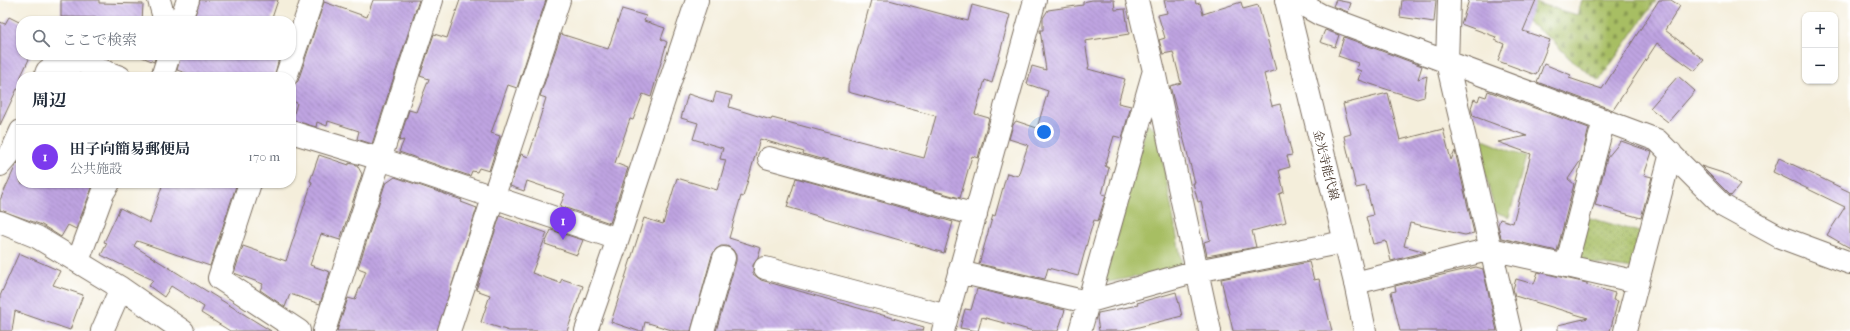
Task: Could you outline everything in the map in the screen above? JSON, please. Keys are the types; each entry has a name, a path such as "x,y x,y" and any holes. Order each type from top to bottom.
{"street":[{"path":"159,0 164,16"},
{"path":"182,16 188,0"},
{"path":"296,47 312,0"},
{"path":"324,331 432,0"},
{"path":"449,331 559,0"},
{"path":"589,330 697,0"},
{"path":"765,268 945,324 1035,0"},
{"path":"1137,0 1154,71 1210,331"},
{"name":"金光寺能代線","path":"1286,0 1355,283 1365,331"},
{"path":"1294,0 1321,15 1658,140 1723,206 1780,237 1850,263"},
{"path":"1449,0 1447,62 1510,331"},
{"path":"164,72 167,60"},
{"path":"288,72 292,60"},
{"path":"47,72 60,62 80,62 107,72"},
{"path":"1080,331 1154,71"},
{"path":"1566,266 1604,120"},
{"path":"296,134 380,159 492,198 618,239"},
{"path":"0,165 12,151 16,142"},
{"path":"1625,331 1671,153"},
{"path":"769,158 976,215"},
{"path":"78,261 106,188"},
{"path":"248,188 219,278 299,331"},
{"path":"0,222 37,237 78,261 121,288 183,331"},
{"path":"959,272 1088,302 1197,271 1344,242"},
{"path":"1355,283 1491,249 1638,282"},
{"path":"703,331 724,258"},
{"path":"102,331 121,288"}],"green space":[{"path":"1582,0 1656,0 1599,81 1569,58 1552,40 1518,15 1534,2 1577,15"},
{"path":"1147,123 1157,130 1182,264 1169,270 1104,283"},
{"path":"1476,137 1526,157 1509,217 1495,212"},
{"path":"1587,217 1643,233 1633,269 1583,262 1578,250"}],"building":[{"path":"61,0 99,0 99,3 143,4 142,16 61,16"},
{"path":"200,0 278,0 273,16 195,16"},
{"path":"373,0 419,0 372,144 357,139 359,131 328,121 327,126 317,122 316,127 296,121 296,83 298,81 324,2 367,17"},
{"path":"460,0 546,0 517,88 508,85 491,133 500,136 489,171 479,168 477,172 472,171 470,176 399,152 404,140 399,141 409,110 416,112 429,79 420,76 434,34 447,38"},
{"path":"871,0 889,0 968,21 972,5 1010,15 992,83 985,80 975,114 989,118 978,158 972,156 960,198 803,154 804,152 760,139 729,238 761,248 758,258 753,265 753,274 761,280 924,327 923,331 716,331 736,261 736,255 733,250 727,246 721,246 716,249 712,255 691,331 675,331 645,322 643,331 638,331 611,322 644,218 663,224 677,178 717,190 726,160 720,159 723,148 693,139 698,123 681,118 688,94 713,102 716,92 732,96 729,107 771,120 772,118 924,158 936,116 848,92 848,86"},
{"path":"1092,0 1114,0 1115,10 1125,9 1129,34 1085,41 1089,66 1088,69 1125,79 1118,103 1131,106 1122,138 1114,136 1105,166 1109,168 1102,194 1106,195 1098,221 1094,220 1078,276 1048,268 1045,279 979,264 1007,173 1018,176 1028,145 1009,139 1013,125 1016,121 1037,128 1048,91 1027,84 1032,66 1046,70 1040,30 1043,30 1043,18 1048,10 1083,5 1083,2"},
{"path":"1164,0 1195,0 1196,4 1200,3 1203,14 1241,2 1243,9 1258,5 1276,70 1264,74 1272,106 1280,104 1292,155 1287,156 1290,167 1279,170 1284,192 1279,194 1286,222 1252,231 1256,247 1207,256 1204,242 1210,240 1201,201 1198,202 1193,183 1195,183 1170,86 1181,83 1173,52 1163,54 1159,40 1165,38 1158,15 1167,13"},
{"path":"1336,0 1351,3 1348,12 1333,6"},
{"path":"1402,0 1436,0 1434,22 1400,17"},
{"path":"1469,0 1536,0 1523,31 1550,40 1536,75 1498,61 1504,44 1495,40 1496,37 1461,24"},
{"path":"1659,0 1671,0 1680,6 1665,30 1704,60 1695,71 1657,43 1613,110 1537,82 1544,64 1571,75 1569,78 1602,89"},
{"path":"622,9 646,16 644,21 665,28 661,39 667,42 651,97 643,94 633,120 630,119 615,163 628,168 610,223 560,206 565,194 527,181 524,191 510,186 521,154 528,157 538,128 537,127 546,98 540,96 561,34 608,49"},
{"path":"9,17 16,20 16,60 29,60 23,72 16,72 16,91 0,125 0,22 5,24"},
{"path":"1325,30 1339,35 1335,47 1320,42"},
{"path":"1344,37 1422,66 1418,79 1427,76 1424,97 1417,99 1358,80 1361,71 1356,69 1358,63 1338,56"},
{"path":"180,60 279,60 275,72 183,72 177,70"},
{"path":"1678,76 1695,91 1668,122 1650,108"},
{"path":"1488,91 1589,128 1581,160 1568,179 1574,184 1557,251 1501,238 1498,225 1500,219 1513,223 1531,154 1498,142 1527,136 1473,116 1471,108 1474,99 1478,101 1480,95 1486,97"},
{"path":"1388,93 1400,140 1443,129 1451,160 1455,151 1474,233 1465,235 1410,223 1404,246 1426,252 1391,261 1386,241 1373,244 1366,217 1373,215 1366,186 1356,188 1344,136 1351,134 1343,104"},
{"path":"1621,141 1652,152 1644,175 1652,177 1641,218 1595,205 1607,158"},
{"path":"319,155 349,165 349,163 357,165 362,174 340,240 321,234 310,265 330,272 320,304 290,294 285,307 260,290 263,284 234,273 243,246 286,261 312,182 310,181"},
{"path":"1779,158 1850,192 1850,248 1827,235 1845,207 1773,172"},
{"path":"16,165 16,188 92,188 76,229 68,225 61,237 42,225 0,210 0,200"},
{"path":"1701,166 1729,175 1740,185 1731,196"},
{"path":"395,177 462,200 461,202 477,208 437,331 337,331 348,298 355,300 366,271 358,268 385,184"},
{"path":"796,178 953,222 944,253 787,207"},
{"path":"161,188 235,188 210,266 137,241 134,246 271,331 230,331 201,313 204,307 171,286 164,297 149,286 153,280 101,255 107,243 104,242 120,208 150,223"},
{"path":"500,216 547,233 532,273 560,283 562,279 583,286 567,331 509,331 481,322 490,295 476,290"},
{"path":"551,230 583,240 577,255 545,244"},
{"path":"19,253 60,271 53,285 83,295 70,330 15,311 12,331 0,331 0,296"},
{"path":"1309,262 1314,280 1319,279 1332,331 1233,331 1221,279"},
{"path":"1476,267 1483,269 1497,331 1400,331 1391,292 1396,291 1395,286"},
{"path":"1538,272 1587,283 1587,285 1615,293 1613,300 1618,301 1610,331 1558,331 1558,325 1588,318 1515,296 1513,289 1516,279 1534,284"},
{"path":"977,289 1065,310 1058,331 1033,331 982,317 978,331 960,328 965,309 971,310"},
{"path":"1176,292 1182,316 1123,331 1099,331 1097,318 1098,313 1138,305 1137,303"}],"place":[{"name":"田子向簡易郵便局","path":"563,240"}]}
